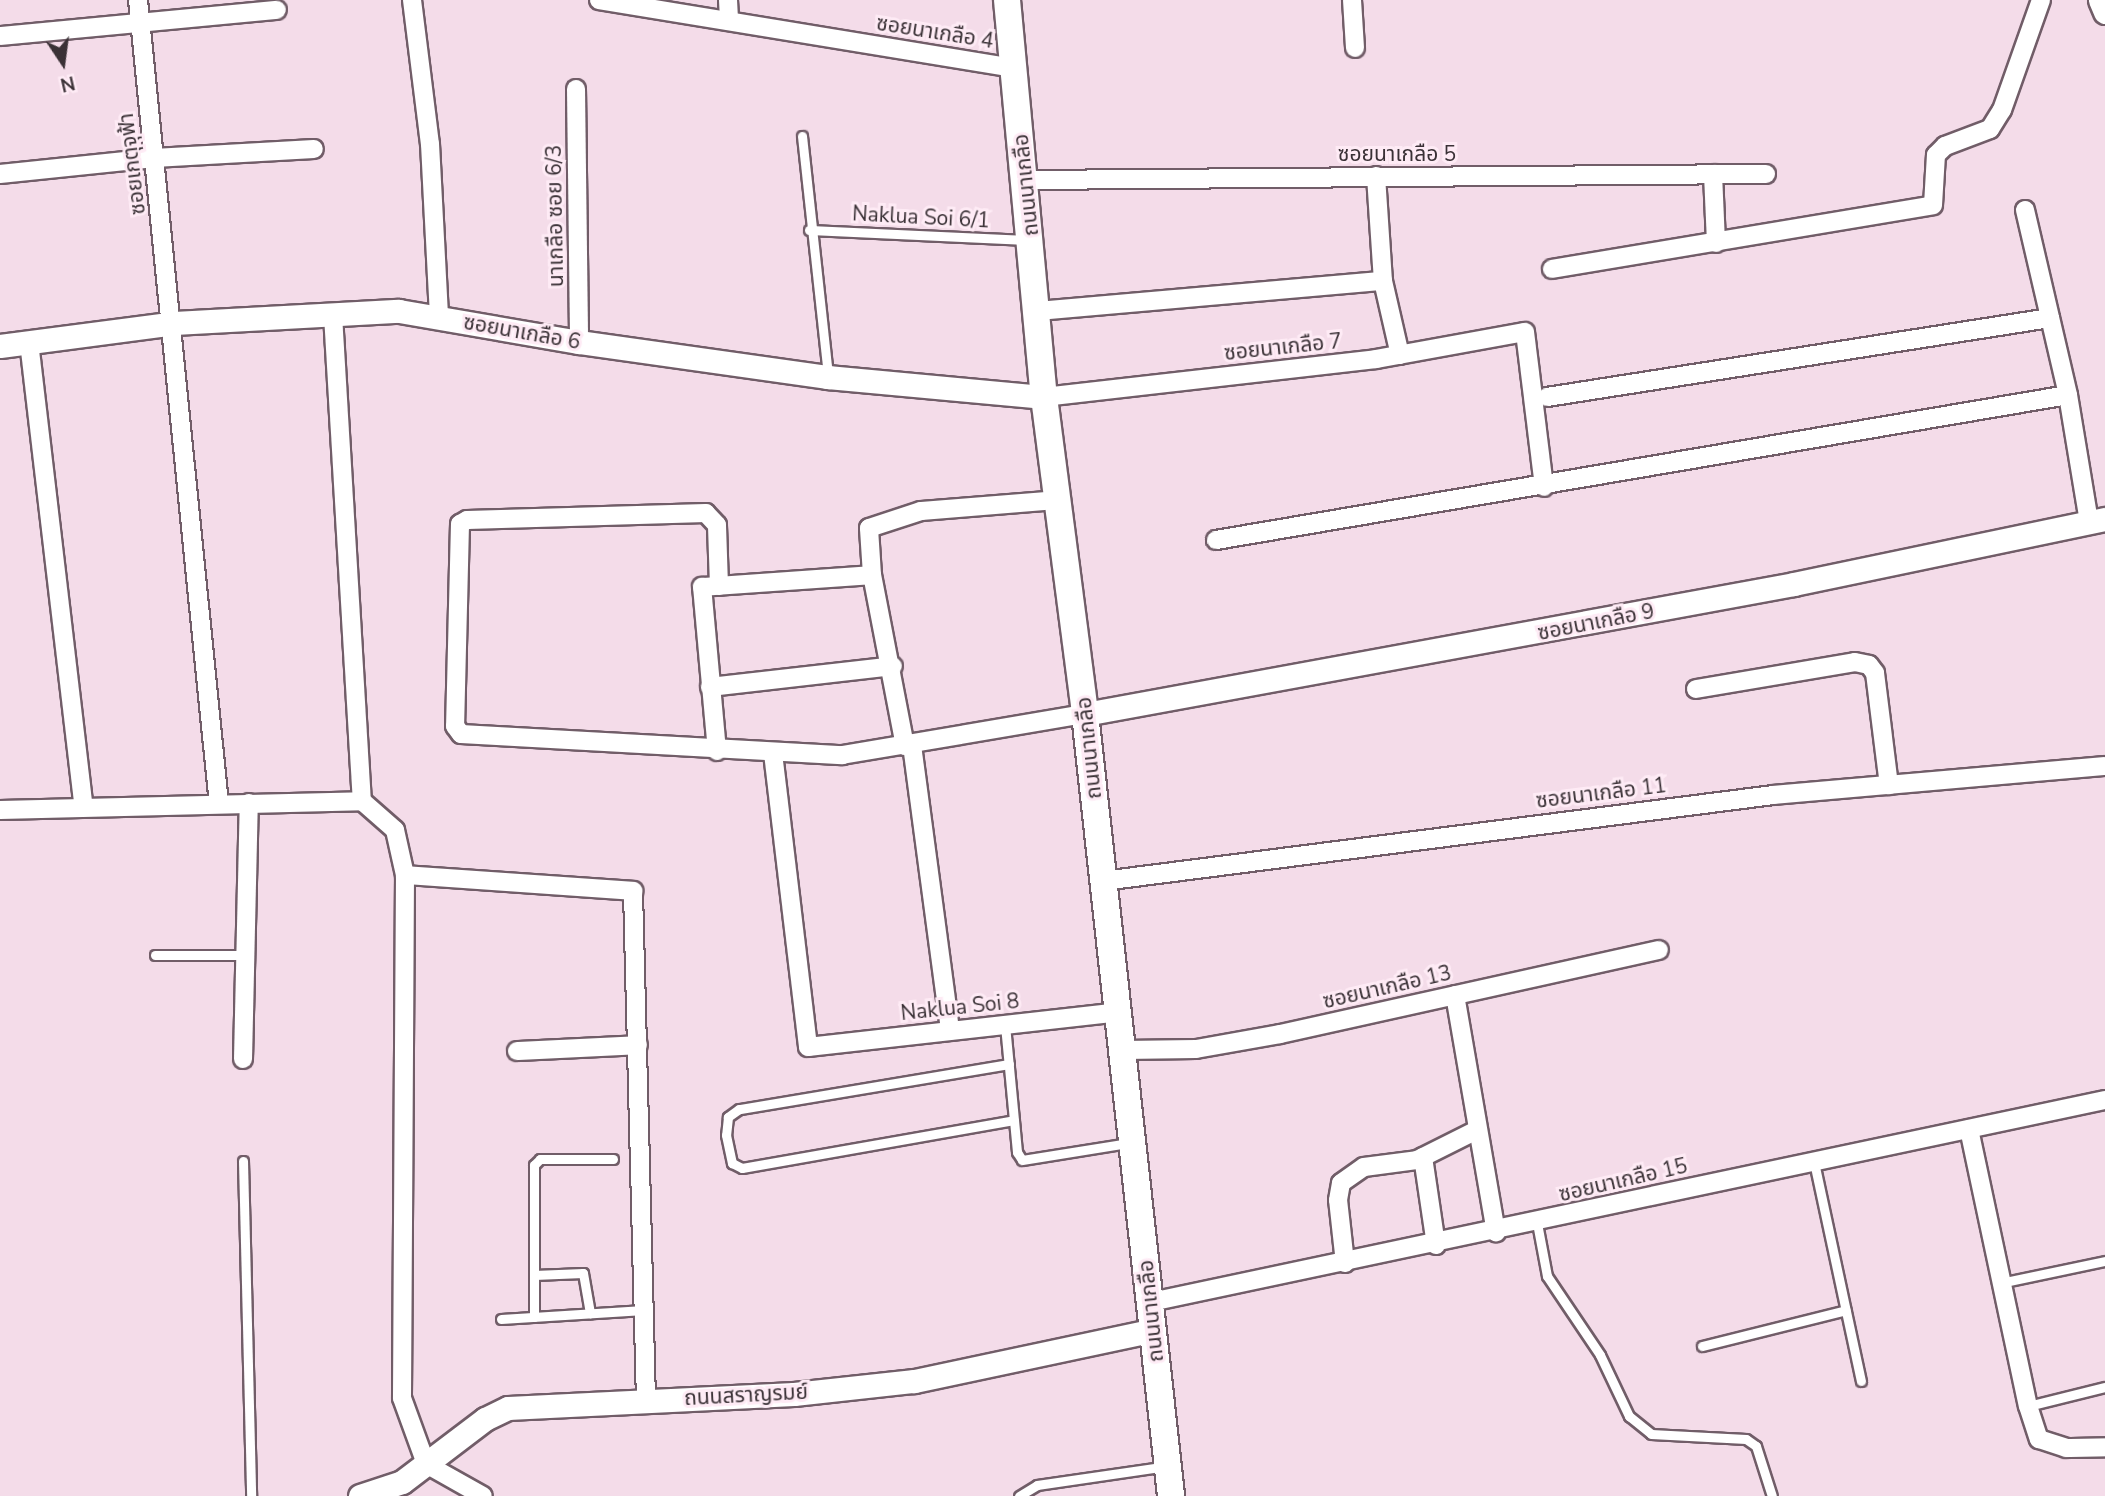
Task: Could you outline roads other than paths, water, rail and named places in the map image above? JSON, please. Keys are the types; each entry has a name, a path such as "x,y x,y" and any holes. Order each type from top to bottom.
{"main road":[{"name":"ถนนนาเกลือ","path":"1007,0 1027,180 1044,397 1085,714 1152,1302 1171,1496"}],"street":[{"name":"ซอยเกตุจุฟ้า","path":"138,0 174,323 219,804"},
{"path":"412,0 430,144 439,318"},
{"name":"ซอยนาเกลือ 4","path":"599,0 1014,68"},
{"path":"728,0 729,22"},
{"path":"1352,0 1355,48"},
{"path":"1552,270 1933,205 1936,155 1945,146 1990,129 2002,110 2040,0"},
{"path":"2100,0 2105,12"},
{"path":"0,36 277,10"},
{"name":"นาเกลือ ซอย 6/3","path":"576,89 579,342"},
{"path":"0,174 154,158 314,149"},
{"path":"1713,174 1716,243"},
{"name":"ซอยนาเกลือ 5","path":"1027,180 1766,174"},
{"path":"1376,176 1383,281 1400,355"},
{"path":"2025,210 2097,520"},
{"path":"1038,311 1383,281"},
{"name":"ซอยนาเกลือ 6","path":"0,346 174,323 400,311 579,342 828,376 1044,397"},
{"path":"333,315 362,801"},
{"path":"1547,397 2050,318"},
{"name":"ซอยนาเกลือ 7","path":"1044,397 1400,355 1525,332 1544,487"},
{"path":"29,342 84,807"},
{"path":"1216,540 1544,487 2068,395"},
{"path":"950,1030 908,746 872,575 869,528 922,511 1057,500"},
{"path":"719,586 717,525 706,513 475,518 460,524 452,709 454,726 461,734 718,751 842,755 908,746 1085,714"},
{"name":"ซอยนาเกลือ 9","path":"1085,714 1780,587 2097,520"},
{"path":"718,751 702,587 872,575"},
{"path":"1696,689 1855,662 1869,665 1875,673 1889,785"},
{"path":"710,687 893,666"},
{"name":"Naklua Soi 8","path":"773,753 808,1047 1118,1012"},
{"name":"ซอยนาเกลือ 11","path":"1103,881 1466,832 1889,785 2105,766"},
{"path":"0,810 362,801 395,830 405,874 402,1398 426,1464 483,1496"},
{"path":"243,1059 248,803"},
{"path":"405,874 633,891 646,1310 646,1399"},
{"name":"ซอยนาเกลือ 13","path":"1123,1050 1196,1049 1659,950"},
{"path":"1455,995 1496,1233"},
{"path":"517,1051 638,1045"},
{"name":"ซอยนาเกลือ 15","path":"1152,1302 1496,1233 2105,1100"},
{"path":"1969,1129 2005,1282 2028,1406 2039,1438 2050,1446 2105,1447"},
{"path":"1345,1263 1338,1200 1341,1183 1364,1167 1423,1157 1477,1130"},
{"path":"1423,1157 1436,1245"},
{"name":"ถนนสราญรมย์","path":"360,1496 402,1482 485,1419 508,1408 646,1399 794,1394 914,1381 1153,1330"}],"lane":[{"path":"802,136 809,230 828,376"},
{"name":"Naklua Soi 6/1","path":"809,230 1032,240"},
{"path":"155,955 245,955"},
{"path":"1005,1025 1017,1152 1028,1162 1133,1142"},
{"path":"1009,1064 739,1109 729,1117 726,1135 732,1163 742,1168 1014,1120"},
{"path":"534,1317 537,1161 613,1159"},
{"path":"243,1161 251,1496"},
{"path":"1814,1162 1861,1381"},
{"path":"1536,1223 1547,1276 1600,1355 1629,1416 1651,1434 1746,1439 1756,1446 1772,1496"},
{"path":"2005,1282 2105,1261"},
{"path":"534,1275 583,1273 590,1313"},
{"path":"501,1319 646,1310"},
{"path":"1702,1346 1846,1310"},
{"path":"2028,1406 2105,1387"},
{"path":"1019,1496 1037,1485 1168,1465"}]}
